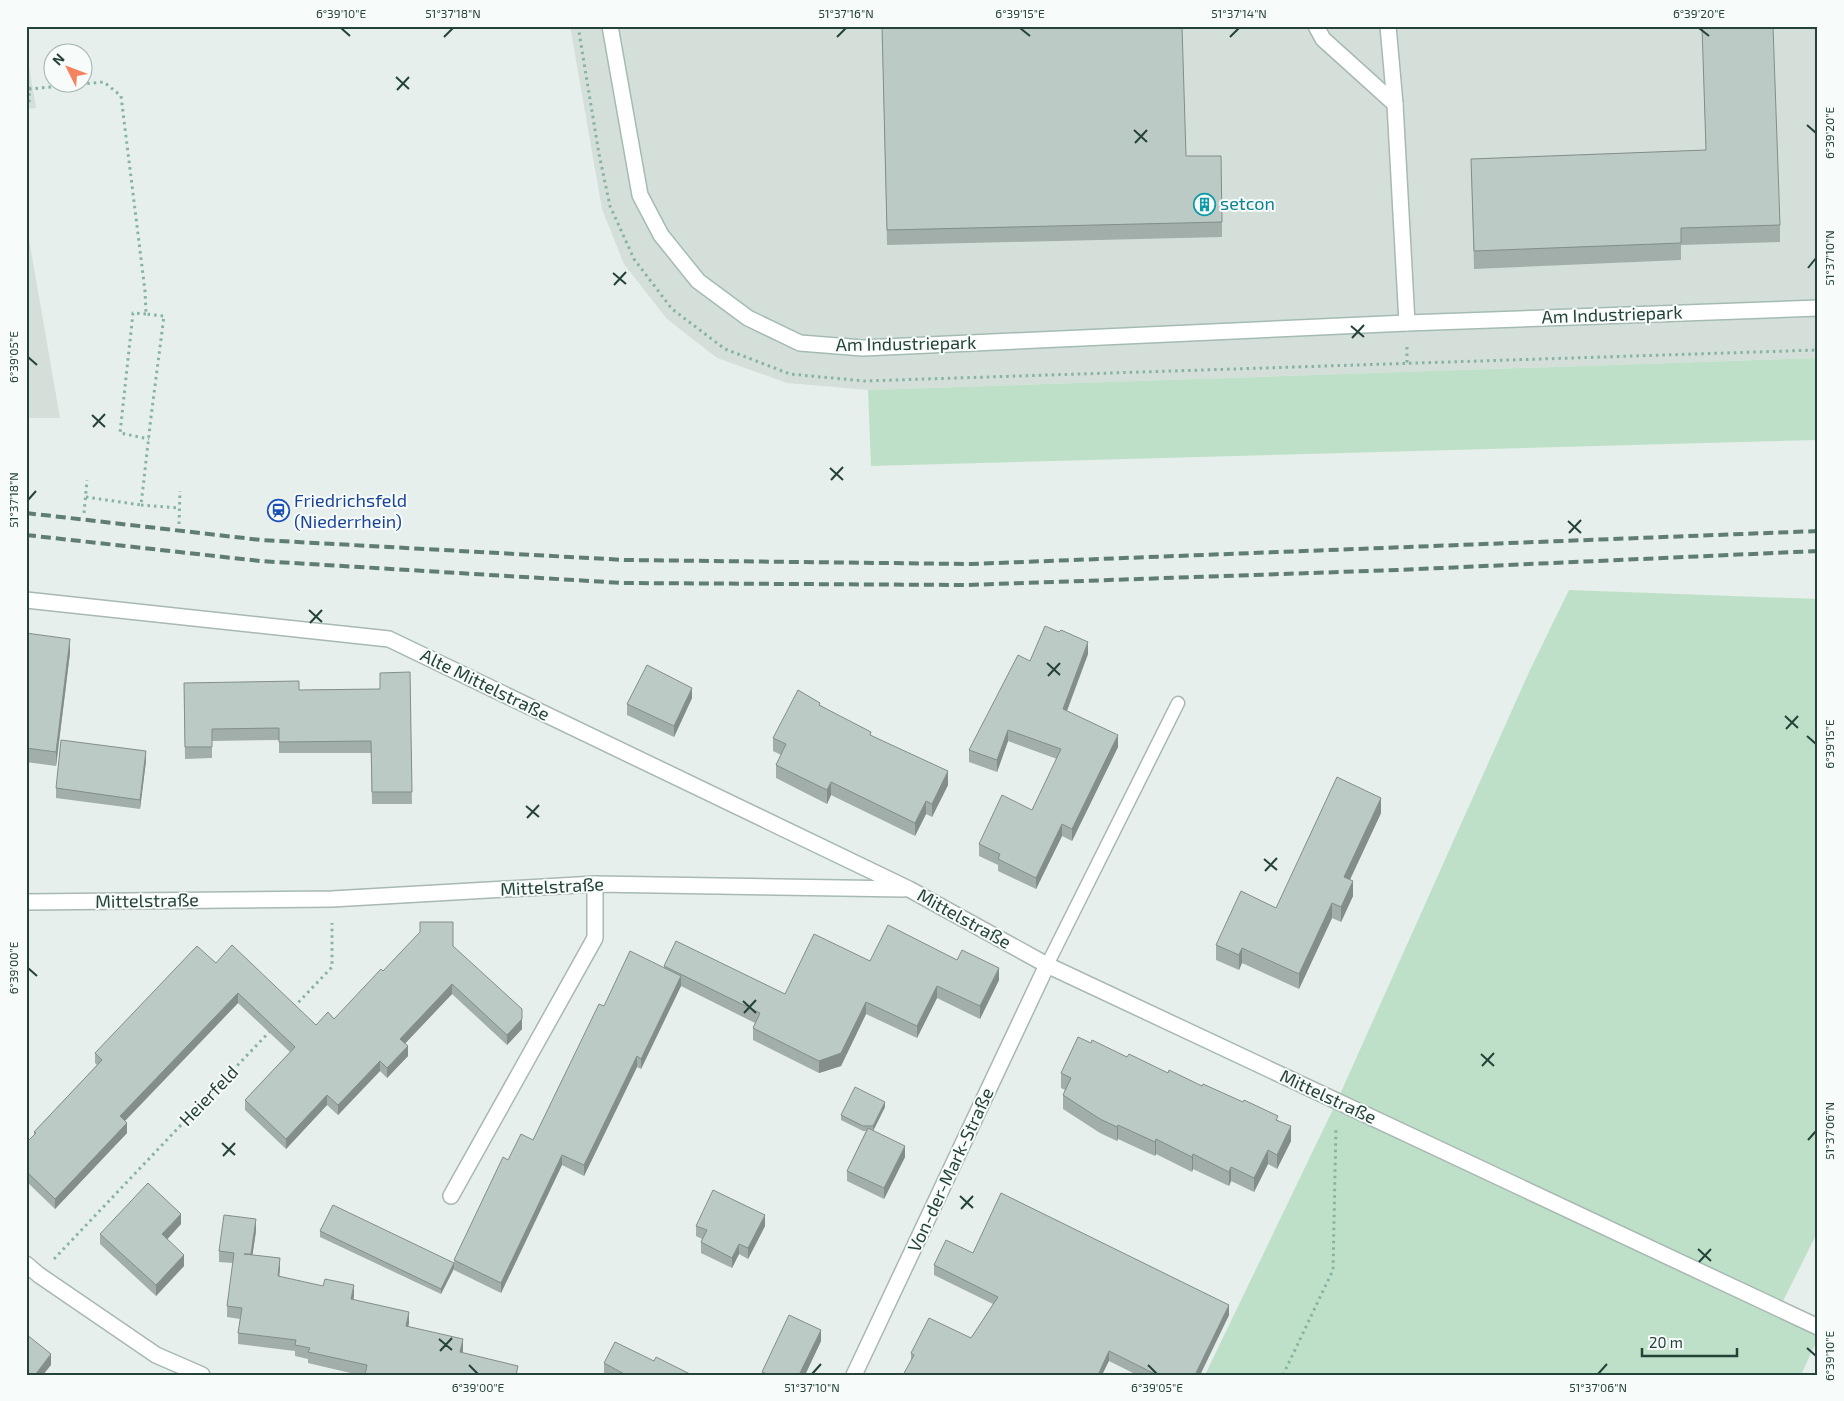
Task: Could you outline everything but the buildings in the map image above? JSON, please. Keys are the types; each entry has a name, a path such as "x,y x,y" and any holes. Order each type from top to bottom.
{"street":[{"name":"Am Industriepark","path":"610,26 640,195 660,235 698,281 748,318 800,343 864,348 1407,323 1818,308"},
{"path":"1316,26 1323,39 1395,104"},
{"path":"1388,26 1395,104 1407,323"},
{"name":"Alte Mittelstraße","path":"26,600 389,639 910,889"},
{"path":"451,1196 595,938 595,884"},
{"name":"Mittelstraße","path":"26,902 332,899 595,884 910,889 1047,965 1818,1327"},
{"name":"Von-der-Mark-Straße","path":"854,1375 1047,965"},
{"path":"26,1264 39,1275 156,1355 202,1375"}],"lane":[{"path":"1047,965 1178,703"}],"path":[{"path":"26,74 29,89 29,104 26,104"},
{"path":"29,89 104,82 121,96 145,291 146,314"},
{"path":"141,505 164,316 133,313 120,433 148,439"},
{"path":"84,514 87,480"},
{"path":"179,524 180,491"},
{"path":"86,497 179,508"},
{"path":"291,1010 332,967 332,899"},
{"name":"Heierfeld","path":"39,1275 277,1024"},
{"path":"1283,1375 1333,1270 1337,1101"}],"shaded area":[{"path":"570,26 1818,26 1818,358 869,390 787,383 717,358 667,319 624,264 602,209"},
{"path":"26,49 36,108 26,109"},
{"path":"26,222 60,418 26,418"}],"green space":[{"path":"1818,358 1818,440 871,466 868,390"},
{"path":"1569,590 1818,599 1818,1231 1779,1309 1818,1327 1818,1338 1801,1375 1205,1375 1337,1101 1529,672"}],"railway":[{"path":"26,513 261,540 625,560 971,564 1818,531"},
{"path":"26,535 260,561 623,583 966,585 1397,570 1818,551"}],"place":[{"name":"setcon","path":"1204,204"},
{"name":"Friedrichsfeld (Niederrhein)","path":"278,511"}]}
